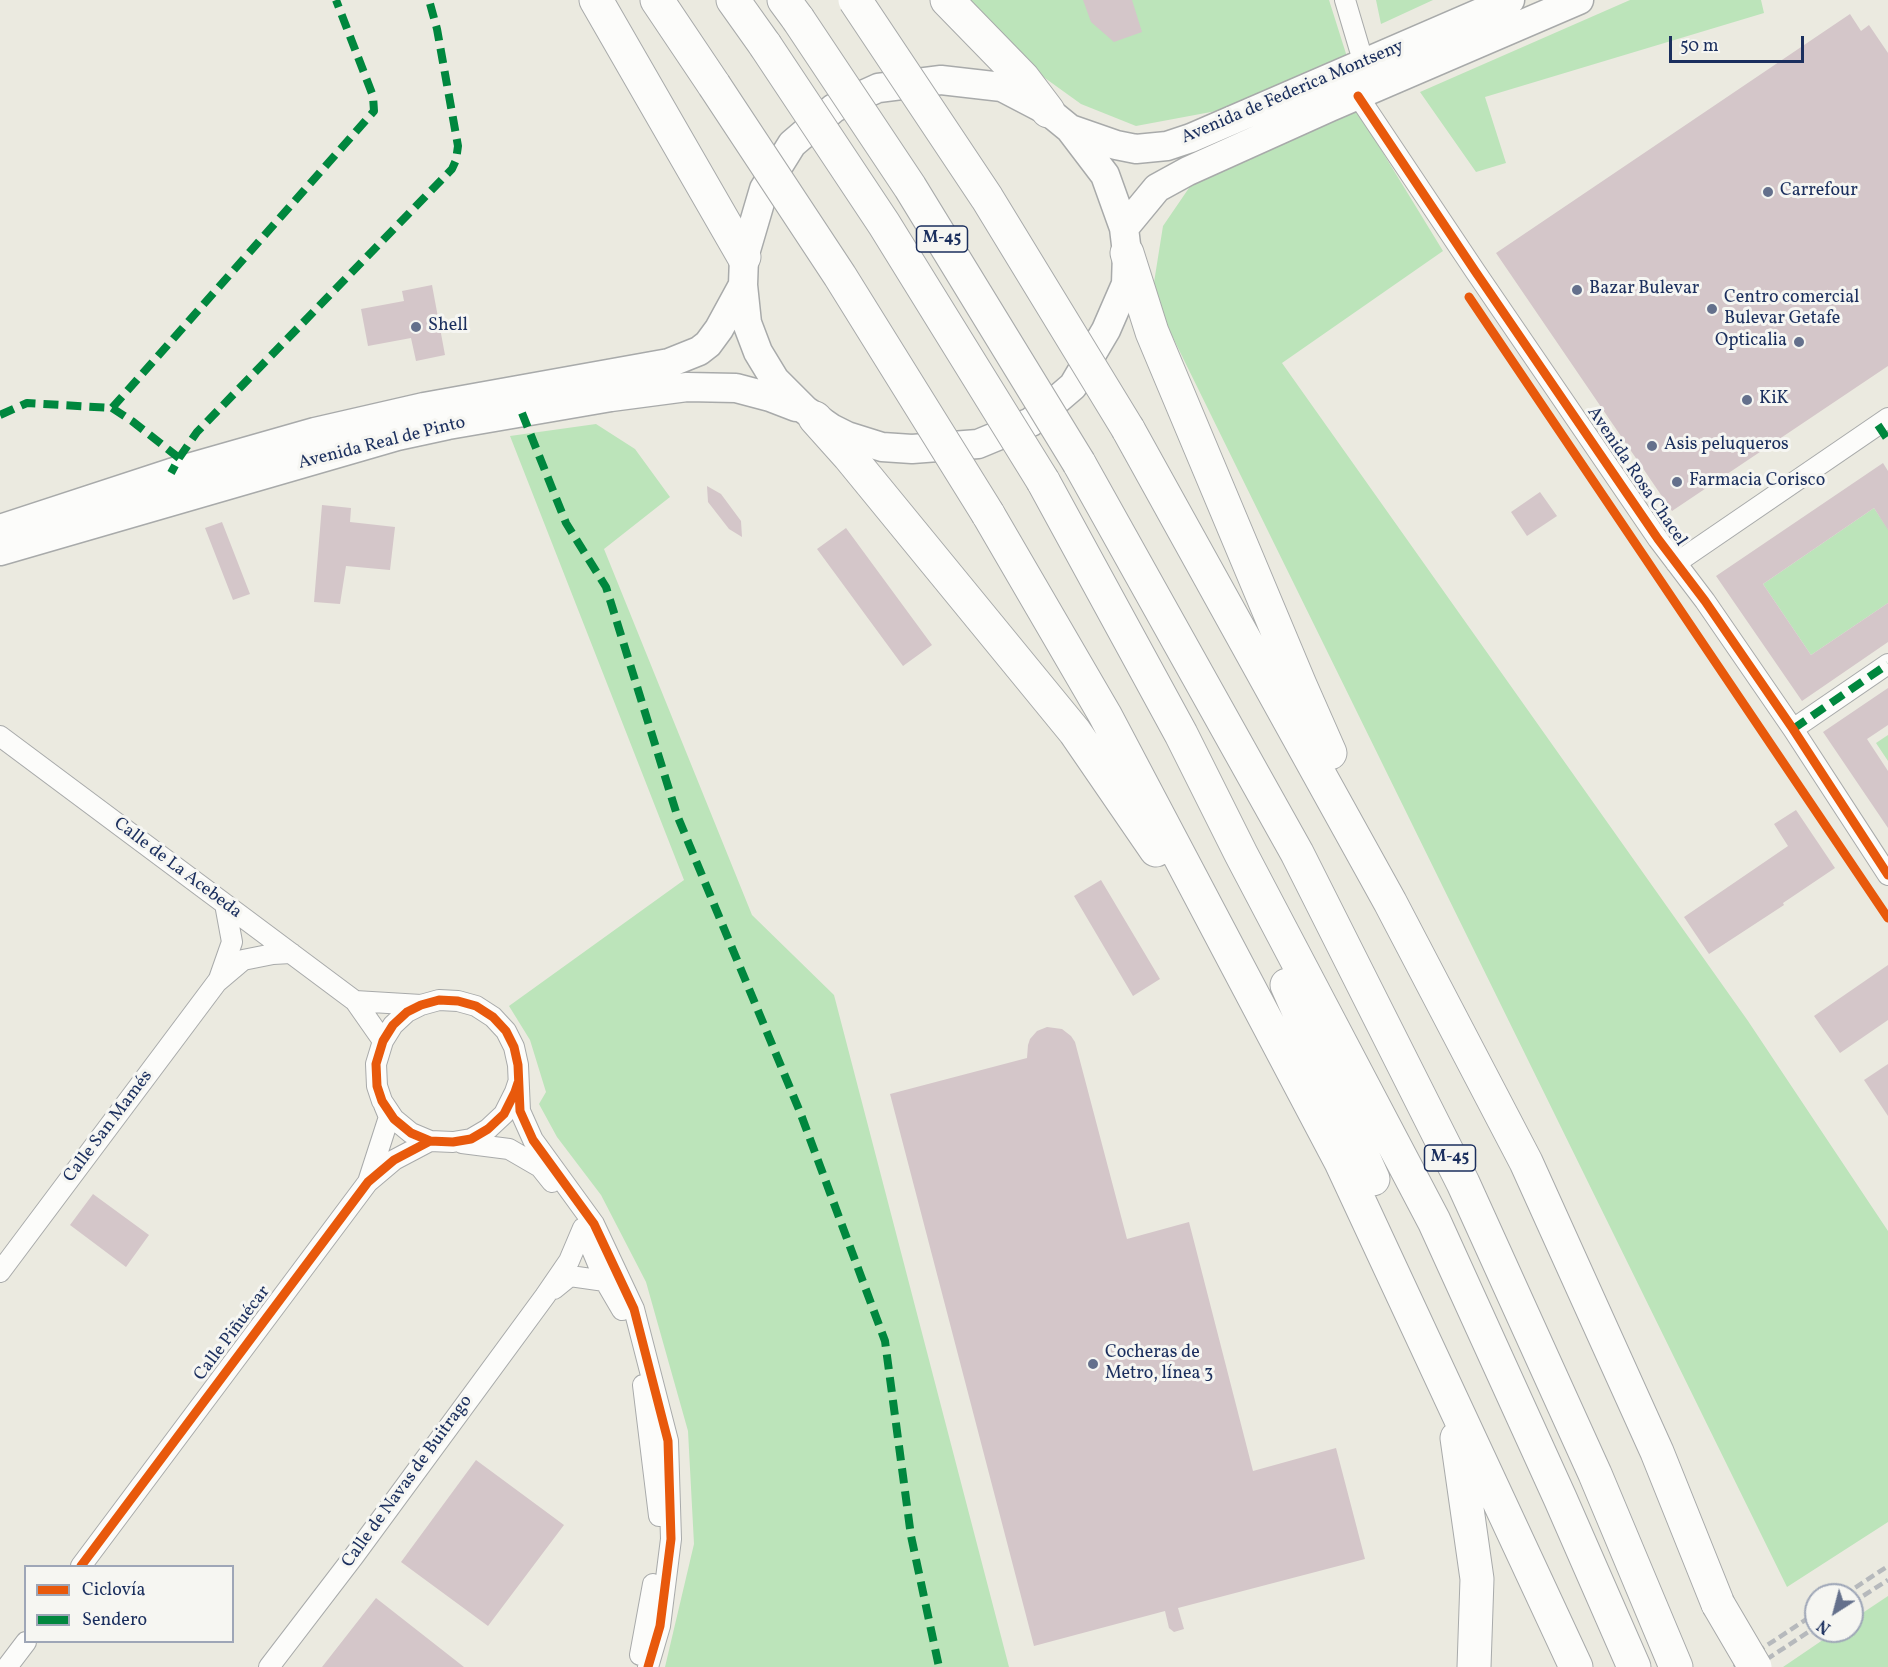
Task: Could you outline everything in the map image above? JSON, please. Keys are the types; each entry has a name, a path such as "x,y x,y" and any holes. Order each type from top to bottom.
{"highway":[{"path":"596,0 743,271"},
{"path":"657,0 840,276 988,514 1105,715 1341,1162 1576,1667"},
{"name":"M-45","path":"734,0 884,224 1042,481 1180,734 1434,1221 1634,1667"},
{"path":"855,0 987,198 1128,429 1390,902 1526,1162 1657,1452 1744,1667"},
{"path":"947,0 1023,78 1059,120"},
{"name":"M-45","path":"791,10 910,188 1079,463 1297,853 1457,1172 1595,1474 1676,1667"},
{"path":"1129,254 1152,332 1300,685 1366,831 1390,902"},
{"path":"810,414 849,456 1076,732 1245,981"},
{"path":"1241,854 1250,900 1394,1226 1572,1642 1576,1667"},
{"path":"1450,1398 1477,1579 1474,1667"},
{"path":"1718,1604 1755,1667"}],"main road":[{"name":"Avenida de Federica Montseny","path":"743,271 764,189 792,144 834,108 878,88 941,80 1002,87 1059,120 1126,147 1167,146 1191,138 1510,0"},
{"name":"Avenida de Federica Montseny","path":"1129,254 1156,188 1188,171 1330,107 1579,0"},
{"path":"743,271 747,323 758,352 775,380 810,414 831,428 866,443 882,447 912,449 978,444 1031,422 1073,386 1106,330 1126,284 1129,254 1106,175 1059,120"},
{"path":"1129,254 1141,243 1171,192 1188,171"},
{"name":"Avenida Real de Pinto","path":"0,529 171,473 315,432 445,403 669,363 699,351 708,344 719,329 743,271"},
{"name":"Avenida Real de Pinto","path":"0,551 397,436 611,397 687,387 736,388 770,397 810,414"}],"street":[{"path":"1345,0 1364,64"},
{"name":"Avenida Rosa Chacel","path":"1358,96 1475,271 1793,729 1888,875"},
{"path":"1676,563 1885,428"},
{"path":"1793,729 1888,664"},
{"name":"Calle de La Acebeda","path":"0,736 355,1001 382,1041"},
{"name":"Calle San Mamés","path":"218,982 232,942 225,904"},
{"name":"Calle San Mamés","path":"0,1272 218,982 243,960 291,953"},
{"path":"637,1667 661,1538 641,1365 622,1310 605,1281 583,1228 555,1184 540,1167 509,1149 430,1141 411,1133 394,1119 383,1102 377,1086 376,1064 382,1041 393,1025 407,1012 421,1005 439,1000 458,1001 476,1006 493,1017 506,1031 514,1047 518,1065 520,1111 533,1140 594,1224 634,1309 668,1441 671,1539 660,1626 648,1667"},
{"path":"355,1001 421,1005"},
{"path":"453,1142 471,1139 488,1129 504,1114 518,1083"},
{"name":"Calle Piñuécar","path":"368,1182 389,1117 383,1102"},
{"name":"Calle Piñuécar","path":"82,1565 368,1182 394,1160 430,1141"},
{"name":"Calle de Navas de Buitrago","path":"269,1667 354,1556 545,1296 569,1261 583,1228"},
{"name":"Calle de Navas de Buitrago","path":"545,1296 570,1276 605,1281"},
{"path":"7,1667 25,1643"}],"green space":[{"path":"966,0 1329,0 1348,60 1227,109 1136,126 1081,104 1031,68"},
{"path":"1376,0 1433,0 1381,24"},
{"path":"1630,0 1761,0 1764,13 1485,97 1506,163 1476,172 1420,92"},
{"path":"1355,107 1443,251 1282,363 1748,1021 1888,1231 1888,1522 1787,1587 1152,295 1163,226 1191,185"},
{"path":"596,424 635,449 670,497 604,549 752,915 834,995 1009,1667 665,1667 694,1544 688,1431 646,1282 601,1195 557,1137 539,1104 546,1092 530,1040 509,1006 684,880 510,436"},
{"path":"1874,508 1888,529 1888,603 1811,655 1763,584"},
{"path":"1888,735 1888,761 1876,743"},
{"path":"1888,1596 1888,1667 1783,1667 1818,1643 1864,1643 1864,1612"}],"building":[{"path":"1083,0 1132,0 1142,32 1114,42 1091,22"},
{"name":"Centro comercial Bulevar Getafe","path":"1850,14 1861,31 1869,25 1888,53 1888,366 1672,511 1496,253"},
{"name":"Shell","path":"432,285 445,355 416,361 411,338 368,346 361,309 404,301 402,291"},
{"path":"1883,463 1888,471 1888,530 1874,508 1763,584 1811,655 1888,603 1888,642 1802,701 1716,576"},
{"path":"707,486 721,494 741,521 742,537 729,529 708,502"},
{"path":"1540,492 1557,516 1527,536 1511,512"},
{"path":"322,505 351,508 350,522 395,527 390,570 346,566 340,604 314,602"},
{"path":"222,522 250,594 233,600 205,528"},
{"path":"846,528 932,645 903,666 817,549"},
{"path":"1888,688 1888,725 1867,739 1888,771 1888,828 1823,732"},
{"path":"1796,810 1835,868 1783,903 1784,905 1709,954 1684,917 1788,846 1774,824"},
{"path":"1101,880 1160,979 1133,996 1074,896"},
{"path":"1888,965 1888,1020 1840,1053 1814,1016"},
{"name":"Cocheras de Metro, línea 3","path":"1047,1027 1062,1029 1075,1042 1127,1239 1189,1222 1253,1471 1336,1448 1365,1559 1178,1608 1184,1629 1174,1632 1169,1628 1165,1611 1034,1646 890,1094 1027,1058 1030,1039 1037,1031"},
{"path":"1888,1064 1888,1116 1864,1080"},
{"path":"93,1194 149,1235 126,1267 70,1225"},
{"path":"476,1460 564,1525 488,1626 401,1562"},
{"path":"376,1598 464,1667 322,1667"}],"railway":[{"path":"1862,1583 1888,1566"},
{"path":"1864,1595 1888,1580"},
{"path":"1734,1667 1804,1621"},
{"path":"1755,1667 1804,1635"}],"marked path":[{"path":"0,415 27,403 112,408 374,111 373,96 336,0"},
{"path":"179,458 197,432 452,169 458,146 437,29 429,0"},
{"path":"112,408 179,458 171,473"},
{"path":"522,413 566,523 606,587 677,815 800,1112 885,1341 911,1536 939,1667"},
{"path":"1878,425 1888,440"},
{"path":"1793,729 1888,664"}],"cycle path":[{"path":"1358,96 1658,539 1705,601 1793,729 1888,875"},
{"path":"1469,297 1888,918"},
{"path":"518,1083 504,1114 488,1129 471,1139 453,1142 430,1141 411,1133 394,1119 382,1101 377,1086 376,1064 383,1041 393,1025 407,1012 421,1005 439,1000 458,1001 476,1006 493,1017 506,1031 514,1047 518,1065 520,1111 533,1140 594,1224 634,1309 668,1441 671,1539 660,1626 648,1667"},
{"path":"82,1565 368,1182 394,1160 430,1141"}],"place":[{"name":"Carrefour","path":"1768,192"},
{"name":"Bazar Bulevar","path":"1577,290"},
{"name":"Centro comercial Bulevar Getafe","path":"1712,309"},
{"name":"Shell","path":"416,327"},
{"name":"Opticalia","path":"1799,342"},
{"name":"KiK","path":"1747,400"},
{"name":"Asis peluqueros","path":"1652,446"},
{"name":"Farmacia Corisco","path":"1677,482"},
{"name":"Cocheras de Metro, línea 3","path":"1093,1364"}]}
